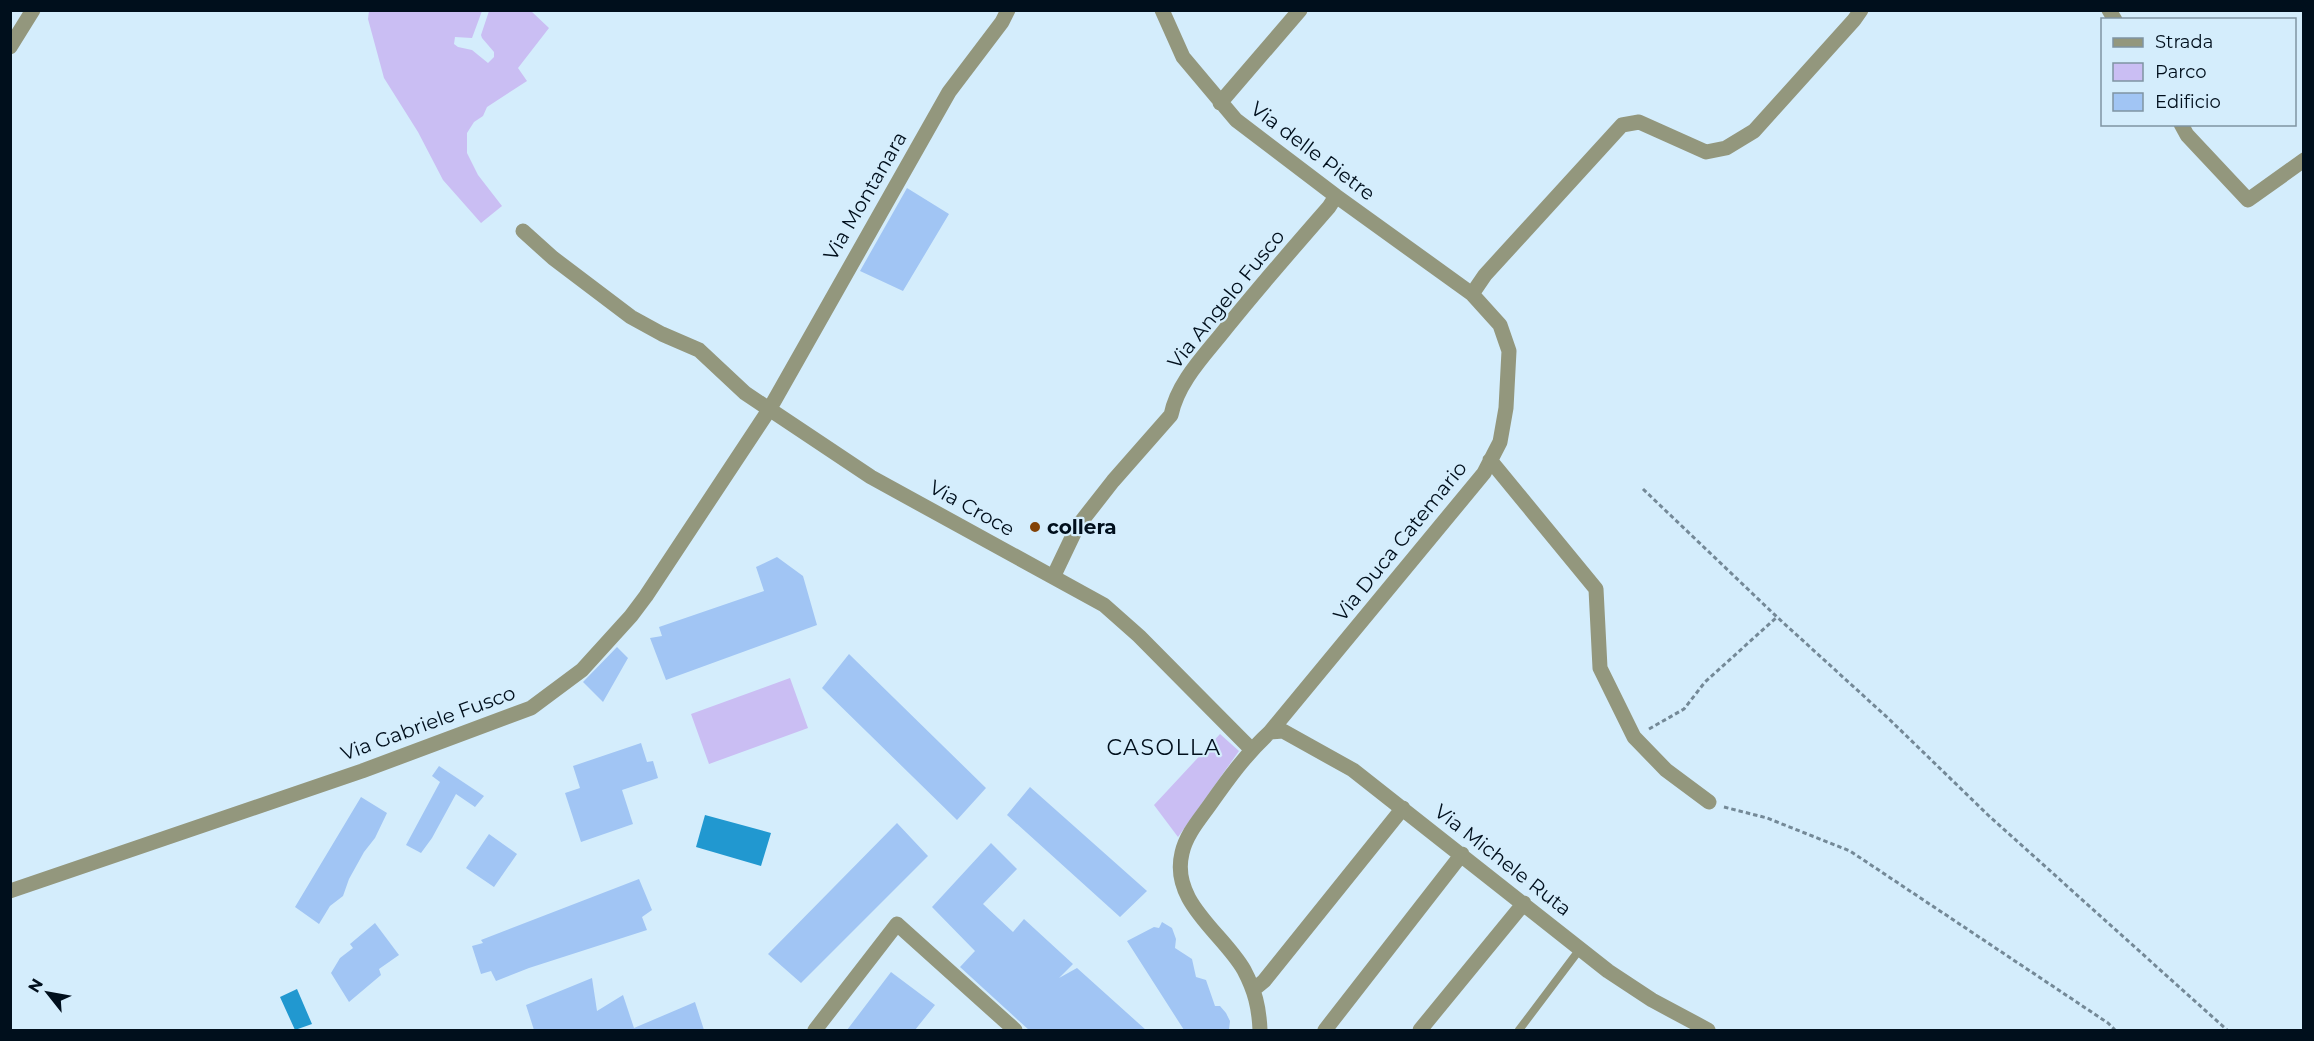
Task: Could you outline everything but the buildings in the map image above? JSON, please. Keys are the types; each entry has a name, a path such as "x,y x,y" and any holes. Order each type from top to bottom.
{"street":[{"path":"10,47 33,10"},
{"name":"Via Montanara","path":"769,410 949,92 1002,22 1008,10"},
{"name":"Via delle Pietre","path":"1162,10 1183,57 1236,120 1336,196 1472,294"},
{"path":"1220,103 1300,10"},
{"path":"1472,294 1485,275 1622,125 1639,122 1706,152 1726,148 1754,131 1861,10"},
{"path":"2182,126 2187,135 2248,200 2304,160"},
{"name":"Via Angelo Fusco","path":"1055,577 1077,527 1113,481 1171,415 1174,401 1192,371 1336,196"},
{"name":"Via Croce","path":"523,231 553,258 631,317 699,350 745,393 871,477 1104,605 1139,636 1251,749"},
{"name":"Via Duca Catemario","path":"1260,1030 1259,1005 1243,969 1186,894 1181,872 1182,853 1190,835 1251,749 1270,732 1484,473 1500,442 1506,408 1509,351 1500,325 1472,294"},
{"name":"Via Gabriele Fusco","path":"11,891 362,771 531,708 582,670 631,616 691,530 769,410"},
{"path":"1490,460 1596,589 1600,668 1634,737 1666,770 1709,802"},
{"name":"Via Michele Ruta","path":"1270,732 1283,730 1353,770 1608,971 1652,1000 1708,1030"},
{"path":"1253,990 1264,981 1403,808"},
{"path":"1325,1030 1462,854"},
{"path":"1420,1030 1524,903"},
{"path":"815,1030 897,924 1015,1030"}],"lane":[{"path":"1519,1030 1580,949"}],"path":[{"path":"1643,489 1778,618 1889,718 1988,815 2227,1030"},
{"path":"1634,737 1684,709 1705,682 1778,618"},
{"path":"1709,802 1767,818 1850,851 2108,1023 2115,1030"}],"green space":[{"path":"369,11 482,11 472,38 455,37 454,44 472,50 488,63 494,57 494,52 481,35 489,11 531,11 549,28 518,68 527,81 487,107 483,116 474,122 467,133 467,153 478,175 502,206 481,223 443,180 418,132 384,78 368,19"},
{"path":"790,678 808,728 709,764 691,714"},
{"path":"1220,734 1239,751 1178,837 1154,805"}],"water":[{"path":"705,815 771,833 761,866 696,847"},
{"path":"297,989 312,1024 295,1030 280,997"}],"place":[{"name":"collera","path":"1035,527"}],"district":[{"name":"CASOLLA","path":"1164,747"}]}
